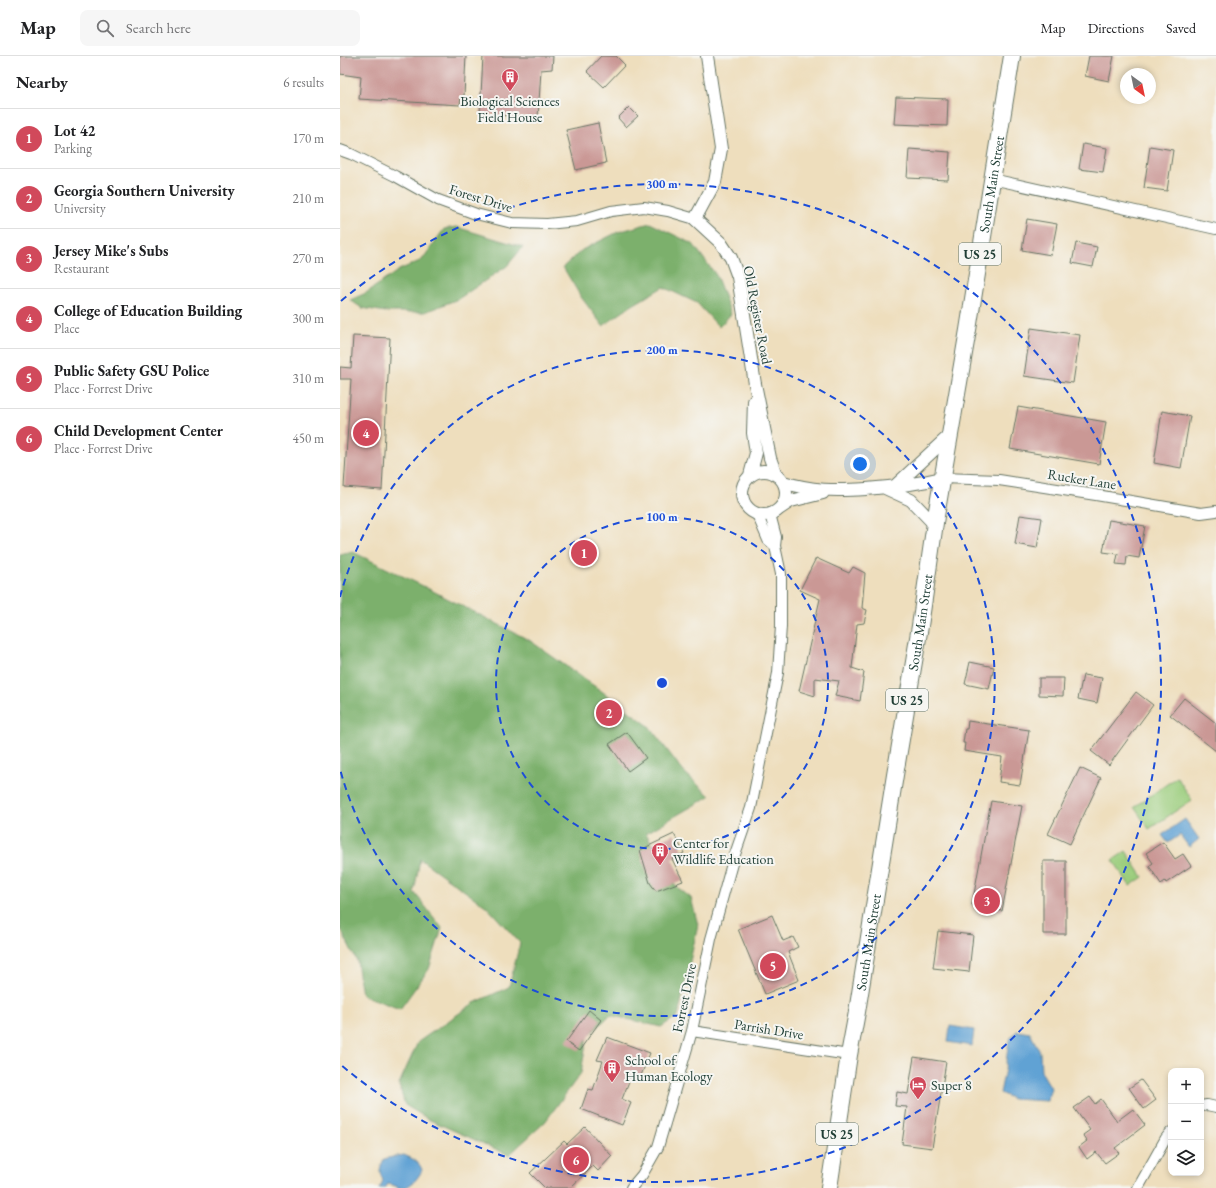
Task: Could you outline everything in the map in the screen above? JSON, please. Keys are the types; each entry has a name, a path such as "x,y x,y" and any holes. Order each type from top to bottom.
{"main road":[{"name":"South Main Street","path":"829,1188 845,1055 858,1004 921,619 942,478 968,330 1012,56"}],"street":[{"path":"695,219 715,182 721,149 707,56"},
{"name":"Forest Drive","path":"340,150 389,173 438,200 476,214 512,223 547,224 576,220 611,211 644,207 668,211 695,219"},
{"path":"992,178 1216,229"},
{"name":"Old Register Road","path":"695,219 721,243 731,258 738,277 755,384 770,458 785,489 783,503 774,511"},
{"name":"Old Register Road","path":"755,384 753,433 756,453 750,475 743,485 742,497 747,507 757,514"},
{"path":"889,487 950,435"},
{"path":"750,475 764,471 798,487 830,491"},
{"path":"757,514 763,515 774,511 791,501 830,491 889,487 926,482 942,478"},
{"name":"Rucker Lane","path":"942,478 999,480 1096,494 1201,513 1216,511"},
{"path":"889,487 911,500 935,525"},
{"path":"774,511 776,537 775,546"},
{"path":"757,514 768,540 775,546"},
{"name":"Forrest Drive","path":"631,1188 642,1175 658,1147 692,1031 711,939 733,860 751,808 778,673 782,574 775,546"},
{"name":"Parrish Drive","path":"692,1031 845,1055"},
{"path":"1204,1106 1216,1107"},
{"path":"1138,1188 1168,1136"}],"green space":[{"path":"650,223 693,244 716,275 731,314 719,327 697,303 663,287 631,306 603,326 581,297 563,267 582,250 618,232"},
{"path":"456,227 523,247 507,266 458,299 425,312 386,312 362,308 350,300 366,293 399,270 422,260 444,229"},
{"path":"353,552 529,640 649,726 683,771 710,796 646,833 672,883 691,898 698,925 678,1016 661,1027 610,1015 587,1037 581,1073 545,1122 509,1155 430,1120 405,1105 399,1084 418,1042 474,1003 509,987 520,943 487,907 420,859 414,892 442,928 429,969 400,1009 362,995 357,961 340,928 340,555"},
{"path":"1177,777 1192,800 1149,829 1134,807"},
{"path":"1126,851 1143,877 1130,886 1113,860"}],"water":[{"path":"1185,819 1199,839 1189,847 1180,835 1168,843 1162,835"},
{"path":"950,1026 974,1030 972,1046 948,1042"},
{"path":"1017,1031 1030,1033 1040,1052 1041,1071 1051,1088 1047,1101 1013,1099 1000,1093 1009,1040"},
{"path":"404,1155 415,1161 421,1167 422,1170 417,1179 404,1188 388,1184 385,1188 378,1188 381,1186 383,1180 380,1170 384,1159"}],"building":[{"path":"340,56 466,56 464,96 461,96 460,105 359,99 361,77 340,74"},
{"name":"Biological Sciences Field House","path":"483,56 553,56 552,69 541,70 538,118 480,114"},
{"name":"Biological Sciences Field House","path":"601,56 616,56 625,65 604,87 587,71"},
{"path":"1089,56 1114,56 1109,81 1085,76"},
{"path":"896,97 948,99 947,126 894,124"},
{"path":"629,107 638,116 626,127 618,118"},
{"path":"598,123 606,163 576,170 566,130"},
{"path":"1083,144 1107,148 1103,172 1079,169"},
{"path":"1150,146 1173,150 1167,191 1144,188"},
{"path":"909,149 950,152 948,180 907,178"},
{"path":"1027,219 1057,224 1051,255 1022,250"},
{"path":"1076,243 1097,247 1093,267 1072,263"},
{"path":"1031,328 1080,335 1073,383 1024,376"},
{"path":"353,336 390,338 382,490 344,487 351,379 340,379 340,367 351,368"},
{"path":"1018,407 1106,422 1099,464 1010,449"},
{"path":"1162,411 1190,416 1181,468 1154,463"},
{"path":"1020,515 1042,518 1037,548 1015,544"},
{"path":"1109,520 1145,526 1139,558 1127,556 1126,565 1116,564 1118,554 1103,552"},
{"path":"816,558 849,573 853,567 865,573 862,608 867,610 864,623 857,624 852,668 864,672 860,701 835,696 839,681 815,678 815,696 799,691 820,599 800,590"},
{"path":"970,662 994,667 989,689 965,684"},
{"path":"1083,675 1102,678 1097,703 1078,699"},
{"path":"1039,678 1064,678 1063,696 1039,695"},
{"path":"1136,692 1153,705 1109,765 1091,751"},
{"path":"1184,698 1216,723 1216,751 1170,715"},
{"path":"968,721 1029,730 1020,785 999,782 1002,757 964,751 965,743 963,743"},
{"path":"627,732 646,758 628,771 609,744"},
{"path":"1080,768 1101,778 1070,844 1048,834"},
{"path":"991,801 1022,806 1002,911 972,905"},
{"name":"Center for Wildlife Education","path":"674,834 684,853 672,859 683,881 656,891 650,883 640,850"},
{"path":"1163,842 1175,859 1183,854 1191,866 1166,883 1165,881 1161,884 1149,866 1153,863 1146,853"},
{"path":"1043,861 1066,861 1066,934 1043,934"},
{"path":"772,915 783,941 793,937 798,947 788,952 799,980 765,994 738,929"},
{"path":"938,931 973,935 969,972 933,968"},
{"path":"589,1010 601,1020 579,1051 566,1042"},
{"name":"School of Human Ecology","path":"607,1037 650,1053 640,1078 632,1074 622,1099 631,1103 622,1125 581,1109 588,1089 593,1090 603,1061 597,1060"},
{"name":"Super 8","path":"914,1057 946,1062 932,1148 902,1144 907,1107 895,1106 897,1092 908,1094"},
{"path":"1141,1080 1156,1100 1144,1109 1129,1088"},
{"path":"1090,1097 1095,1104 1101,1099 1117,1121 1133,1109 1145,1125 1115,1148 1119,1153 1105,1163 1096,1152 1087,1159 1079,1147 1087,1141 1083,1135 1090,1130 1074,1108"},
{"path":"585,1127 612,1156 598,1171 593,1166 570,1188 545,1188 530,1173 564,1141 567,1144"}],"place":[{"name":"Biological Sciences Field House","path":"510,92"},
{"name":"College of Education Building","path":"366,433"},
{"name":"Lot 42","path":"584,553"},
{"name":"Georgia Southern University","path":"609,713"},
{"name":"Center for Wildlife Education","path":"660,866"},
{"name":"Jersey Mike's Subs","path":"987,901"},
{"name":"Public Safety GSU Police","path":"773,966"},
{"name":"School of Human Ecology","path":"612,1083"},
{"name":"Super 8","path":"918,1100"},
{"name":"Child Development Center","path":"576,1160"}]}
